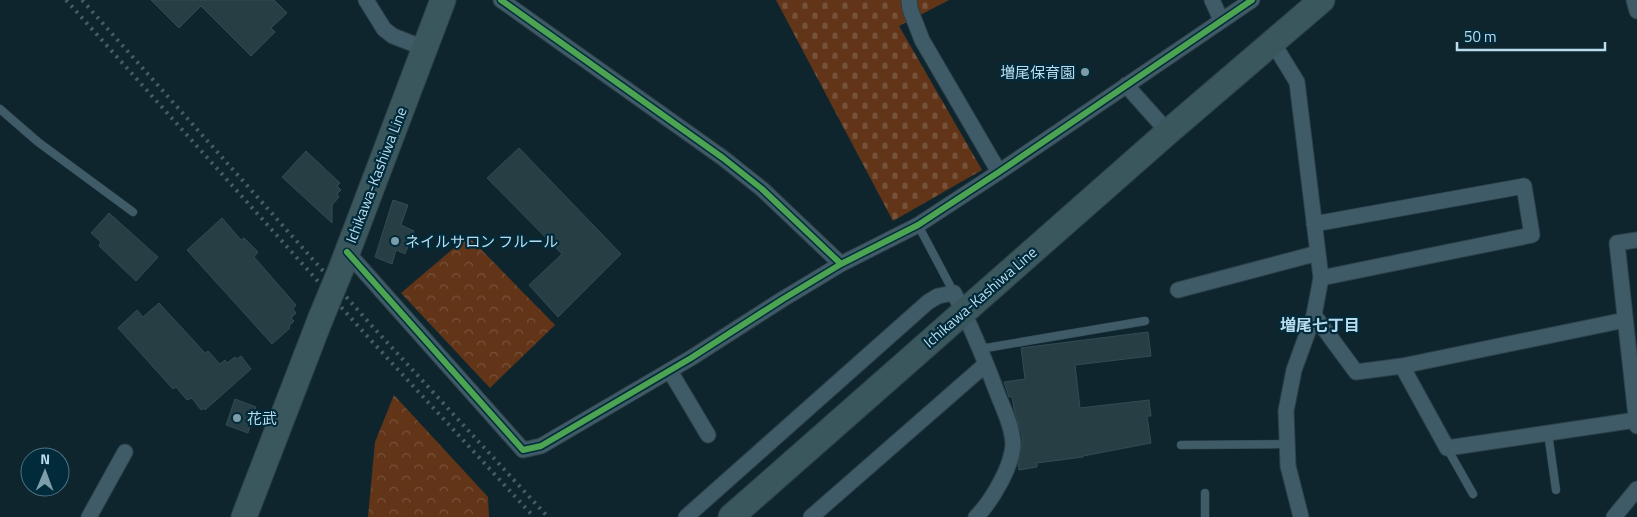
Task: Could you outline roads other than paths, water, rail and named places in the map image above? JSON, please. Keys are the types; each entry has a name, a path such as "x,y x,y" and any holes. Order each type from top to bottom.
{"main road":[{"name":"Ichikawa-Kashiwa Line","path":"244,517 443,0"},
{"name":"Ichikawa-Kashiwa Line","path":"731,517 959,302 1168,132 1322,0"}],"street":[{"path":"366,0 384,29 393,36 424,48"},
{"path":"501,0 723,158 762,189 841,264"},
{"path":"909,0 910,9 922,40 999,172"},
{"path":"1212,0 1221,20"},
{"path":"344,260 523,450 541,446 670,371 841,264 918,225 1252,0"},
{"path":"1634,0 1637,11"},
{"path":"1273,43 1297,82 1321,278 1314,315 1294,370 1286,412 1288,466 1301,517"},
{"path":"1126,85 1168,132"},
{"path":"1314,224 1524,186 1532,235 1321,278"},
{"path":"1402,366 1447,448 1548,433 1636,423 1632,344 1625,320 1617,243 1637,240"},
{"path":"1178,290 1318,254"},
{"path":"686,517 928,302 938,296 959,302 1009,423 1013,442 1011,457 998,486 976,517"},
{"path":"1314,315 1356,372 1402,366 1625,320"},
{"path":"811,517 986,364"},
{"path":"670,371 708,435"},
{"path":"89,517 125,452"},
{"path":"1614,517 1637,489"}],"lane":[{"path":"0,109 38,142 133,212"},
{"path":"918,225 959,302"},
{"path":"980,349 1145,321"},
{"path":"1548,433 1556,490"},
{"path":"1181,445 1287,444"},
{"path":"1447,448 1473,494"},
{"path":"1205,493 1205,517"}],"railway":[{"path":"66,0 367,336 534,517"},
{"path":"82,0 373,327 548,517"}],"place":[{"name":"増尾保育園","path":"1085,72"},
{"name":"ネイルサロン フルール","path":"395,241"},
{"name":"花武","path":"237,418"}],"district":[{"name":"増尾七丁目","path":"1320,325"}]}
